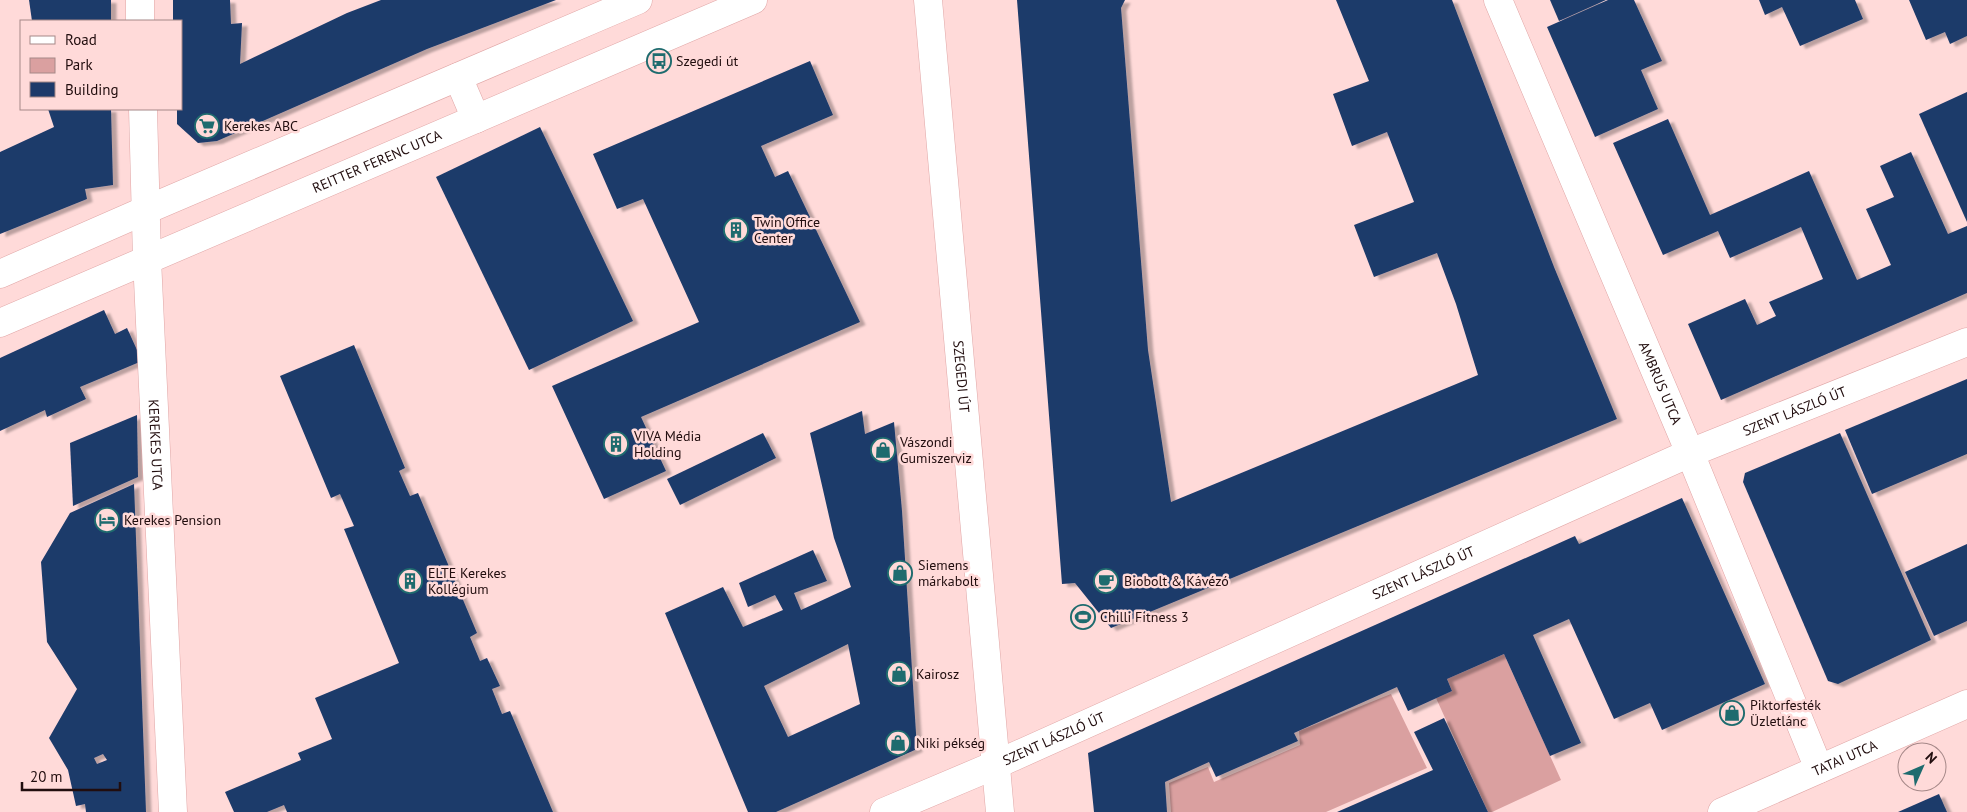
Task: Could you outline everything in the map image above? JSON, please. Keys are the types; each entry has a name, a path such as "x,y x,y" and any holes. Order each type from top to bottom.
{"street":[{"path":"140,0 140,20"},
{"path":"0,274 638,0"},
{"name":"REITTER FERENC UTCA","path":"0,323 754,0"},
{"name":"SZEGEDI ÚT","path":"928,0 1000,812"},
{"name":"AMBRUS UTCA","path":"1498,0 1690,454 1819,769"},
{"path":"458,77 476,119"},
{"name":"KEREKES UTCA","path":"143,110 147,259 173,812"},
{"name":"SZENT LÁSZLÓ ÚT","path":"884,812 1690,454 1967,342"},
{"name":"TATAI UTCA","path":"1722,812 1753,806 1819,769 1967,704"}],"green space":[{"path":"1504,654 1561,780 1492,812 1488,812 1436,698 1452,691 1447,679"},
{"path":"1391,694 1427,768 1326,812 1171,812 1169,783 1208,767 1214,782 1300,745 1299,731"}],"building":[{"path":"29,0 111,0 111,20 32,20"},
{"path":"173,0 230,0 231,24 242,23 240,64 347,13 381,0 556,0 427,49 217,141 198,143 177,124 177,110 182,110 182,20 173,20"},
{"path":"1017,0 1125,0 1121,8 1148,350 1171,502 1478,375 1456,304 1437,253 1374,277 1354,225 1414,202 1387,132 1352,146 1333,94 1369,81 1336,0 1452,0 1554,267 1617,419 1111,628 1075,583 1062,584"},
{"path":"1550,0 1606,0 1559,21"},
{"path":"1608,0 1634,0 1662,61 1641,70 1658,109 1595,137 1547,27"},
{"path":"1759,0 1855,0 1863,19 1800,46 1782,7 1765,15"},
{"path":"1909,0 1967,0 1967,36 1950,44 1945,32 1926,40"},
{"path":"810,61 833,115 761,146 775,177 788,171 860,322 641,417 666,471 604,499 552,386 699,322 643,199 617,209 593,154"},
{"path":"1967,92 1967,222 1919,114"},
{"path":"48,110 111,110 113,185 85,189 87,199 0,234 0,152 54,127"},
{"path":"1668,119 1710,215 1809,171 1857,280 1891,265 1866,209 1894,197 1880,166 1911,152 1948,234 1967,226 1967,293 1721,400 1688,324 1745,299 1757,325 1776,316 1769,302 1823,279 1801,227 1730,258 1718,231 1663,255 1613,143"},
{"path":"540,127 633,321 529,370 436,177"},
{"path":"104,310 115,334 127,328 142,361 80,387 86,399 47,417 45,410 0,431 0,358"},
{"name":"ELTE Kerekes Kollégium","path":"354,345 405,468 399,471 410,496 418,493 477,633 470,637 480,661 487,658 500,686 492,689 502,714 510,711 553,812 287,812 284,805 267,812 234,812 225,792 301,760 298,753 332,739 315,698 399,663 344,529 354,526 340,494 331,498 280,376"},
{"path":"1967,379 1967,454 1872,494 1845,430"},
{"path":"862,411 865,434 894,422 902,511 917,749 776,812 748,812 665,613 723,587 743,627 783,610 775,595 748,607 739,583 813,550 827,581 794,593 801,610 851,587 834,538 810,433","holes":["848,644 860,704 788,737 764,686"]},
{"path":"137,415 138,477 73,506 70,443"},
{"path":"763,433 776,458 680,505 667,479"},
{"path":"1840,433 1931,640 1838,684 1828,681 1743,482 1745,473"},
{"path":"134,484 146,812 86,812 85,804 76,806 68,770 49,738 77,689 47,642 41,562 70,513","holes":["103,754 107,760 97,764 94,758"]},
{"path":"1682,498 1765,684 1662,730 1650,703 1614,719 1569,619 1533,635 1581,743 1550,756 1504,654 1447,679 1452,691 1408,711 1397,687 1294,733 1298,741 1216,777 1209,762 1165,782 1167,812 1094,812 1088,753 1575,536 1579,544"},
{"path":"1967,544 1967,621 1934,636 1905,572"},
{"path":"1444,718 1488,812 1337,812 1433,770 1414,732"},
{"path":"1939,794 1947,812 1898,812"}],"place":[{"name":"Szegedi út","path":"659,61"},
{"name":"Kerekes ABC","path":"207,126"},
{"name":"Twin Office Center","path":"736,230"},
{"name":"VIVA Média Holding","path":"616,444"},
{"name":"Vászondi Gumiszerviz","path":"883,450"},
{"name":"Kerekes Pension","path":"107,520"},
{"name":"Siemens márkabolt","path":"900,573"},
{"name":"ELTE Kerekes Kollégium","path":"410,581"},
{"name":"Biobolt & Kávézó","path":"1106,581"},
{"name":"Chilli Fitness 3","path":"1083,617"},
{"name":"Kairosz","path":"899,674"},
{"name":"Piktorfesték Üzletlánc","path":"1732,713"},
{"name":"Niki pékség","path":"898,743"}]}
